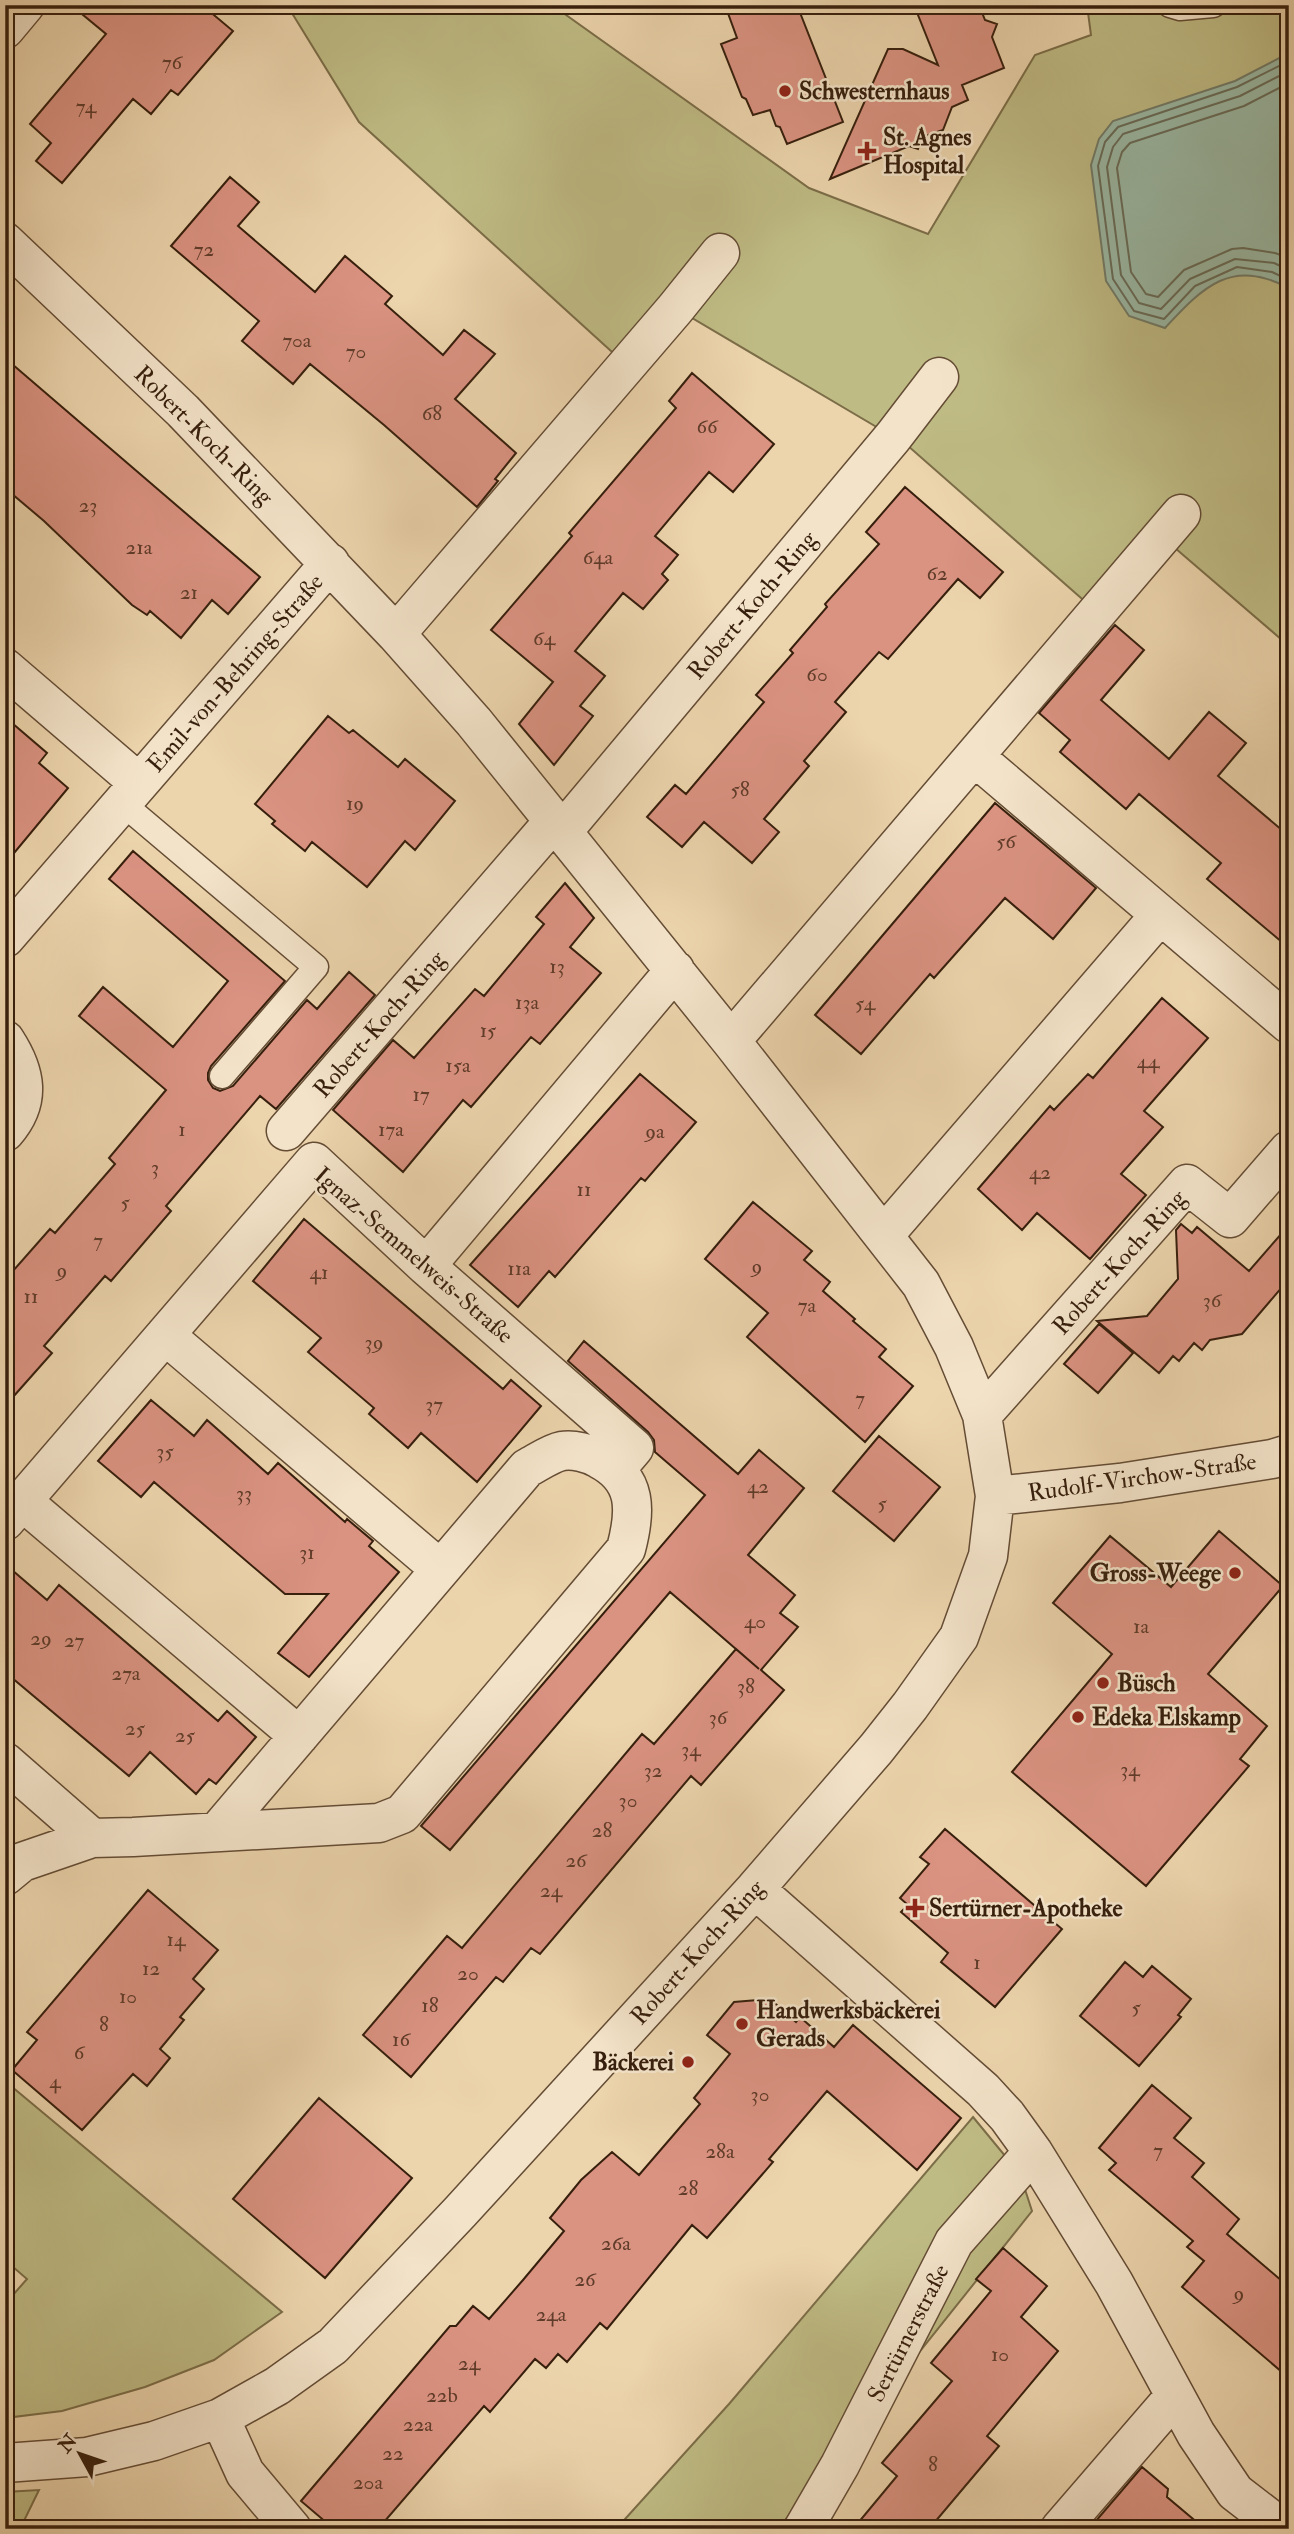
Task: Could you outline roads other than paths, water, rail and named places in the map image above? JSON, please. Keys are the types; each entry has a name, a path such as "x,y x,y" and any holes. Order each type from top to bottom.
{"street":[{"path":"5,29 26,5"},
{"name":"Robert-Koch-Ring","path":"5,242 183,411 396,634 474,723 675,970 921,1284 954,1347 982,1415 995,1496 988,1556 960,1637 876,1749 755,1889 460,2212 333,2346 277,2386 220,2418 154,2441 86,2457 5,2463"},
{"path":"396,634 720,253"},
{"name":"Robert-Koch-Ring","path":"286,1131 558,826 893,437 939,377"},
{"path":"731,1041 1181,514"},
{"name":"Emil-von-Behring-Straße","path":"5,938 330,563"},
{"name":"Emil-von-Behring-Straße","path":"5,668 131,793"},
{"path":"975,757 1289,1024"},
{"path":"884,1235 1160,915"},
{"path":"426,1266 675,970"},
{"path":"5,1040 19,1061 25,1094 5,1132"},
{"name":"Robert-Koch-Ring","path":"982,1415 1186,1184 1230,1218 1289,1150"},
{"name":"Ignaz-Semmelweis-Straße","path":"299,1736 14,1511 314,1162 426,1266 634,1448 617,1468"},
{"path":"165,1335 440,1569"},
{"path":"5,1876 22,1862 92,1838 218,1832 379,1823 402,1814 626,1549 633,1523 631,1494 617,1468 590,1454 561,1451 527,1468 218,1832"},
{"name":"Rudolf-Virchow-Straße","path":"995,1496 1120,1483 1289,1454"},
{"path":"5,1762 92,1838"},
{"path":"755,1889 983,2090 1007,2116 1033,2152 1114,2283 1174,2398 1235,2492 1283,2529"},
{"name":"Sertürnerstraße","path":"803,2529 840,2465 954,2242 1033,2152"},
{"path":"1060,2529 1174,2398"},
{"path":"220,2418 246,2473 292,2529"}],"lane":[{"path":"1170,5 1180,8 1213,5"},
{"path":"131,793 316,967 222,1076"}],"water":[{"path":"1289,53 1289,288 1269,279 1235,276 1206,289 1165,328 1129,316 1106,281 1091,165 1099,139 1113,121 1235,81"}],"place":[{"name":"Schwesternhaus","path":"785,91"},
{"name":"St. Agnes Hospital","path":"867,151"},
{"name":"Gross-Weege","path":"1235,1573"},
{"name":"Büsch","path":"1103,1683"},
{"name":"Edeka Elskamp","path":"1078,1717"},
{"name":"Sertürner-Apotheke","path":"915,1908"},
{"name":"Handwerksbäckerei Gerads","path":"742,2024"},
{"name":"Bäckerei","path":"688,2062"}]}
